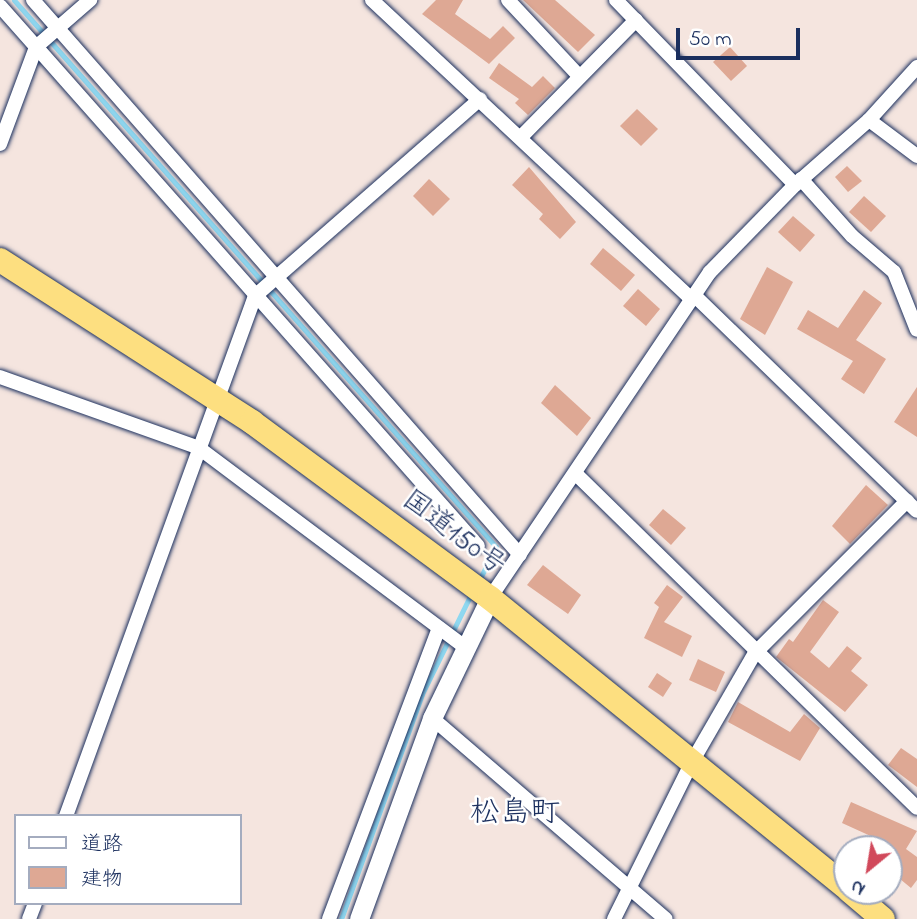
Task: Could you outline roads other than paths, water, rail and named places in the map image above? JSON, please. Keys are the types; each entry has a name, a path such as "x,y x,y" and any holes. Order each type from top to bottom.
{"highway":[{"name":"国道150号","path":"0,260 218,398 490,598 833,877"},
{"name":"国道150号","path":"867,905 883,919"}],"street":[{"path":"33,0 520,555"},
{"path":"0,144 36,47 90,0"},
{"path":"372,0 693,297 914,507 755,653 692,762 614,919"},
{"path":"508,0 580,77"},
{"path":"616,0 852,236 894,272 917,330"},
{"path":"0,6 478,546"},
{"path":"520,137 636,20"},
{"path":"359,919 432,718 464,646 490,598 731,245 869,120 917,67"},
{"path":"67,814 255,296 480,99"},
{"path":"869,120 917,156"},
{"path":"0,377 199,449 464,646"},
{"path":"576,474 755,653 917,808"},
{"path":"433,497 454,479"},
{"path":"329,919 439,628"},
{"path":"432,718 667,919"}],"waterway":[{"path":"14,0 496,547 479,580"},
{"path":"341,919 422,694 471,594"}],"district":[{"name":"松島町","path":"515,814"}]}
